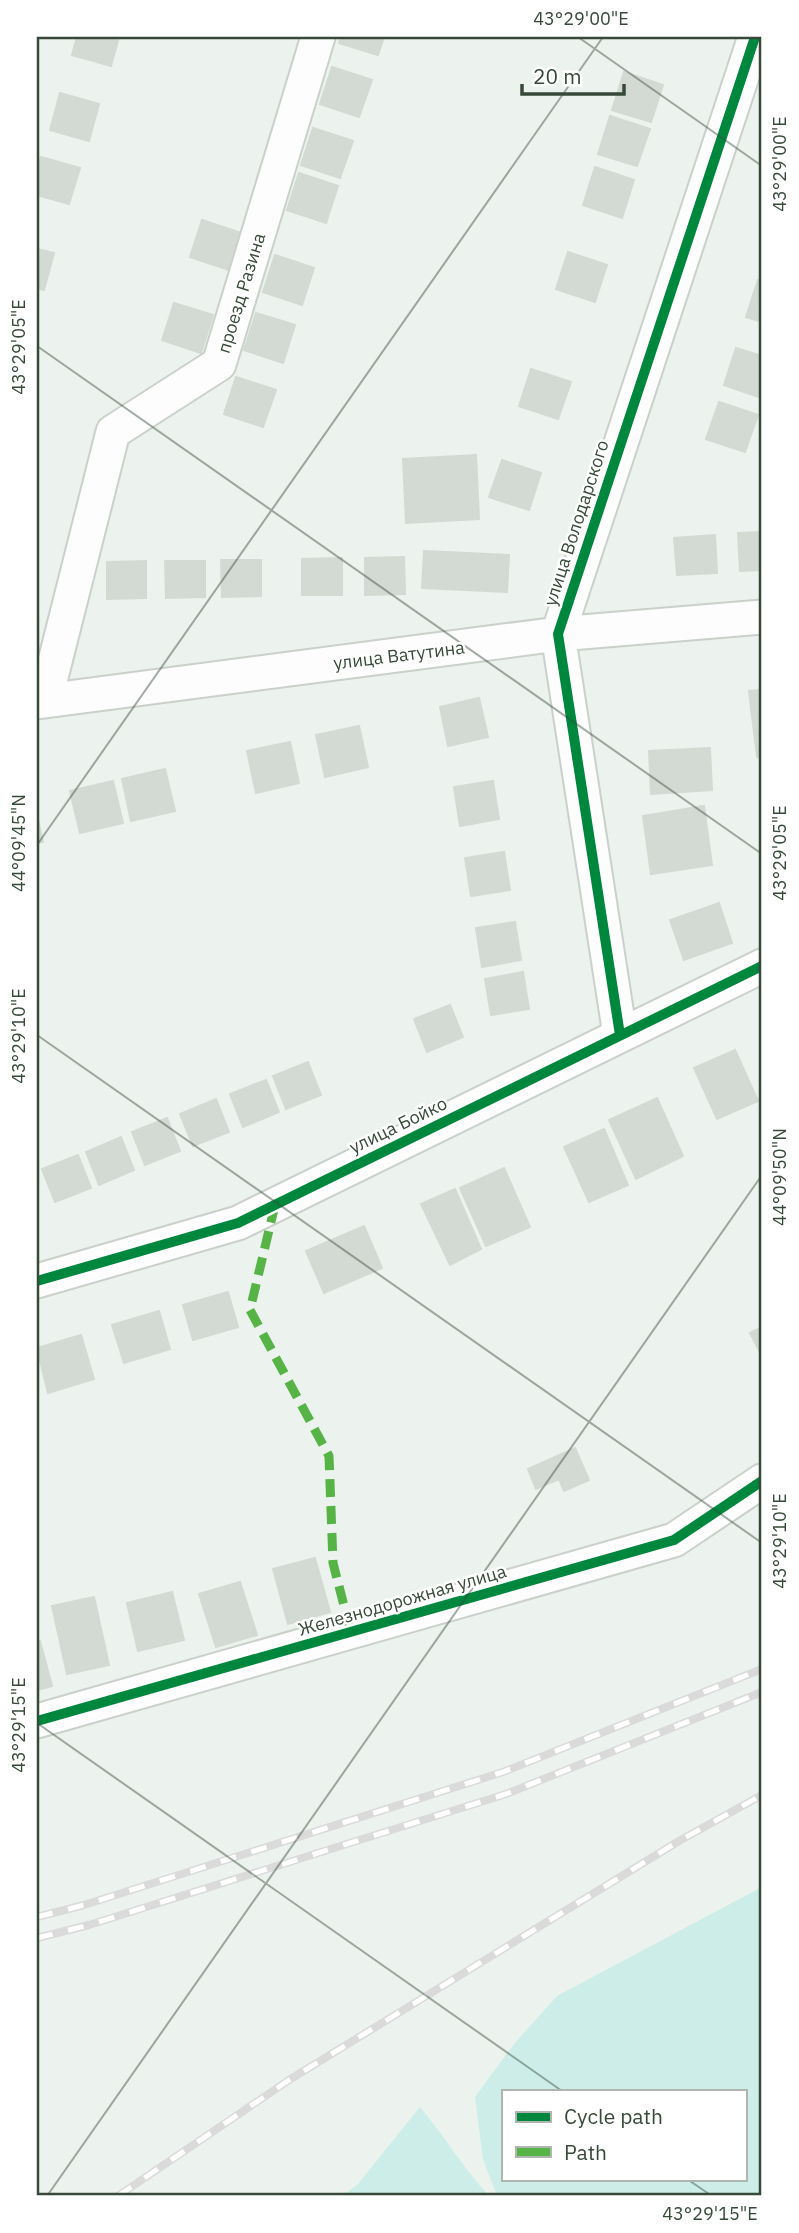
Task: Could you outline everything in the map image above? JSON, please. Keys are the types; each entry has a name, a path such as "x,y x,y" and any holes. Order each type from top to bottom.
{"street":[{"name":"проезд Разина","path":"41,701 113,432 219,363 318,37"},
{"name":"улица Володарского","path":"620,1035 558,634 755,37"},
{"name":"улица Ватутина","path":"41,701 558,634 762,617"},
{"name":"улица Бойко","path":"37,1282 238,1223 762,966"},
{"name":"Железнодорожная улица","path":"37,1721 674,1540 762,1481"}],"shaded area":[{"path":"762,1887 762,2196 497,2196 483,2159 475,2097 514,2044 557,1996"},
{"path":"420,2107 489,2196 342,2196 358,2184"}],"building":[{"path":"77,37 119,37 111,66 72,55"},
{"path":"341,37 384,37 378,55 339,43"},
{"path":"332,67 372,80 359,117 320,104"},
{"path":"624,72 663,85 651,122 612,110"},
{"path":"60,93 99,104 89,141 50,130"},
{"path":"610,116 650,129 637,166 598,154"},
{"path":"313,128 353,141 340,178 301,165"},
{"path":"41,157 80,168 69,204 37,195 37,171"},
{"path":"595,167 634,180 622,218 583,205"},
{"path":"299,173 338,186 326,223 287,210"},
{"path":"202,220 241,233 229,270 190,257"},
{"path":"37,249 54,253 44,290 37,288"},
{"path":"568,252 607,265 595,302 556,289"},
{"path":"275,255 314,268 302,305 263,292"},
{"path":"758,280 762,281 762,322 746,317"},
{"path":"174,303 213,315 201,353 162,340"},
{"path":"256,313 295,325 283,363 244,350"},
{"path":"736,348 762,356 762,398 724,385"},
{"path":"531,369 571,382 558,419 519,406"},
{"path":"236,377 276,390 263,427 224,414"},
{"path":"719,402 758,415 745,452 706,439"},
{"path":"476,455 479,519 406,523 403,459"},
{"path":"502,460 541,473 529,510 489,497"},
{"path":"762,532 762,570 740,571 738,533"},
{"path":"715,535 717,573 677,575 674,538"},
{"path":"424,551 509,555 507,592 422,588"},
{"path":"404,557 405,594 365,595 365,558"},
{"path":"342,558 342,595 302,595 302,559"},
{"path":"221,560 261,560 261,596 222,597"},
{"path":"146,561 146,598 107,599 107,562"},
{"path":"165,561 205,561 205,597 166,598"},
{"path":"762,690 762,756 757,757 749,691"},
{"path":"479,698 488,737 448,746 440,707"},
{"path":"359,726 368,767 325,777 316,735"},
{"path":"290,742 299,783 256,793 247,751"},
{"path":"710,748 712,790 651,794 649,751"},
{"path":"165,769 175,811 131,821 122,779"},
{"path":"113,781 123,823 80,833 70,791"},
{"path":"493,781 499,819 460,826 454,787"},
{"path":"704,806 712,865 651,874 643,816"},
{"path":"37,815 43,842 37,843"},
{"path":"504,852 510,890 471,896 465,858"},
{"path":"719,903 732,943 684,960 670,920"},
{"path":"515,922 521,960 482,967 476,928"},
{"path":"523,972 529,1009 491,1015 485,979"},
{"path":"450,1005 463,1037 427,1052 414,1019"},
{"path":"735,1050 758,1101 717,1119 694,1068"},
{"path":"308,1062 321,1095 286,1109 273,1076"},
{"path":"266,1080 279,1112 243,1127 230,1094"},
{"path":"657,1098 683,1156 636,1179 609,1120"},
{"path":"216,1099 229,1132 193,1146 180,1114"},
{"path":"167,1118 180,1151 145,1165 132,1132"},
{"path":"604,1129 628,1185 589,1202 564,1147"},
{"path":"121,1137 134,1170 99,1185 86,1152"},
{"path":"78,1155 91,1188 55,1202 42,1169"},
{"path":"504,1168 530,1227 486,1246 460,1188"},
{"path":"455,1189 481,1249 450,1265 421,1204"},
{"path":"364,1226 382,1268 324,1293 306,1251"},
{"path":"228,1292 238,1327 193,1340 183,1305"},
{"path":"159,1311 170,1349 124,1363 112,1325"},
{"path":"762,1327 762,1356 750,1333"},
{"path":"81,1335 94,1379 48,1393 37,1348"},
{"path":"575,1448 589,1480 564,1491 559,1479 536,1489 528,1469"},
{"path":"315,1558 330,1612 288,1624 273,1569"},
{"path":"240,1582 257,1635 216,1647 199,1594"},
{"path":"172,1592 184,1640 138,1651 127,1603"},
{"path":"94,1597 109,1665 67,1674 52,1606"},
{"path":"40,1641 52,1686 37,1690 37,1642"}],"railway":[{"path":"37,1917 84,1905 503,1772 762,1669"},
{"path":"37,1938 89,1925 506,1794 762,1692"},
{"path":"118,2196 289,2080 679,1841 762,1795"}],"marked path":[{"path":"275,1205 250,1310 329,1456 333,1563 351,1633"}],"cycle path":[{"path":"620,1035 558,634 755,37"},
{"path":"37,1281 238,1223 762,966"},
{"path":"37,1721 674,1540 762,1481"}]}
